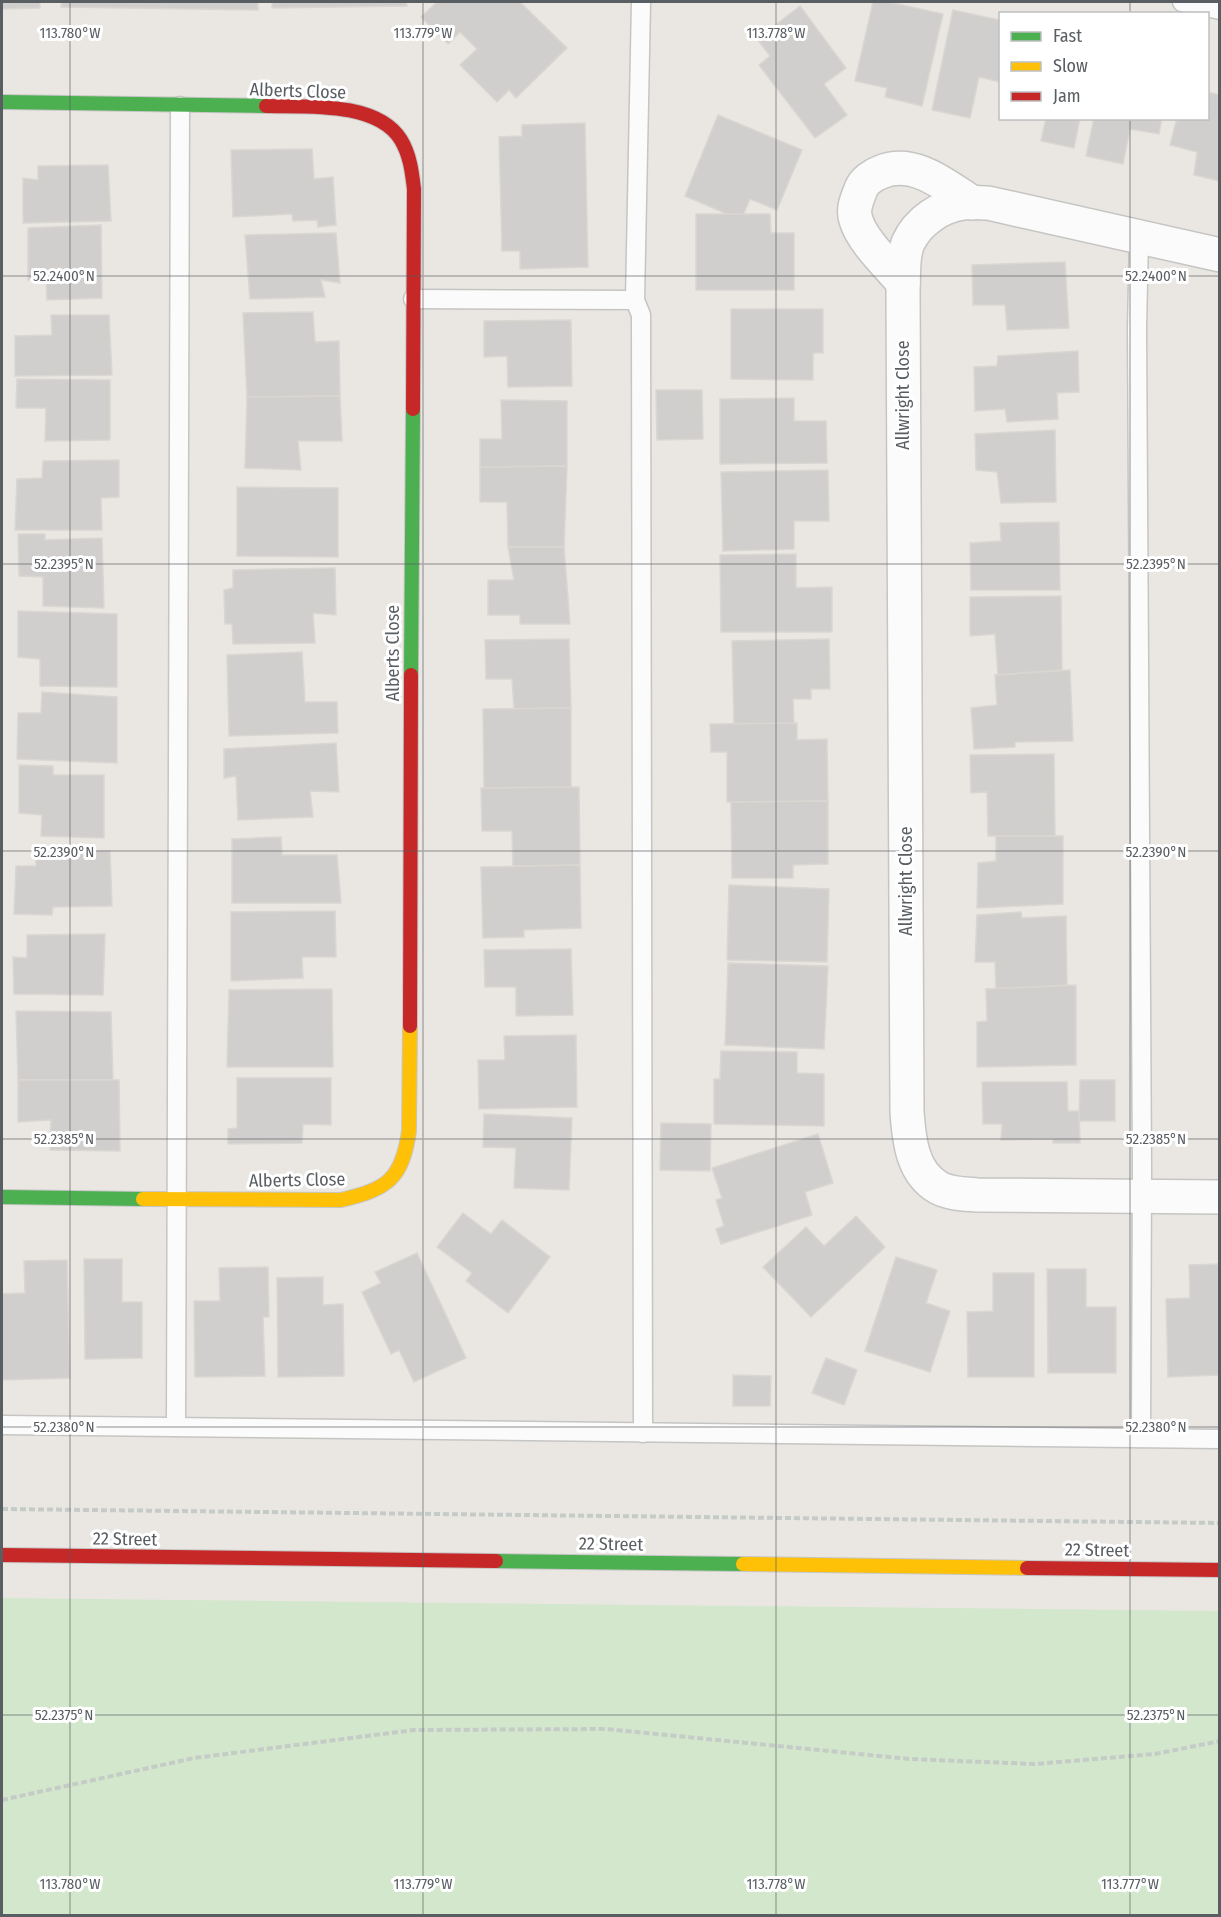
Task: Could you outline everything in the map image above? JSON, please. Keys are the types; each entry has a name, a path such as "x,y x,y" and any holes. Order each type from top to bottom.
{"street":[{"name":"Alberts Close","path":"2,102 328,107 350,110 376,118 395,131 406,147 413,168 414,189 409,1131 403,1163 382,1187 361,1196 340,1200 2,1197"},
{"name":"Allwright Close","path":"903,283 864,237 855,220 855,203 863,184 875,174 891,168 909,168 925,174 973,203"},
{"name":"Allwright Close","path":"1220,255 988,203 964,203 928,217 919,226 908,244 903,283 907,1112 909,1140 915,1159 925,1176 940,1188 957,1193 1220,1197"},
{"name":"22 Street","path":"2,1555 1220,1570"}],"lane":[{"path":"641,2 635,300 641,315 643,1432"},
{"path":"1182,2 1220,10"},
{"path":"176,1427 180,106"},
{"path":"1139,238 1137,340 1142,1197 1141,1438"},
{"path":"413,299 635,300"},
{"path":"2,1425 1220,1439"}],"path":[{"path":"2,1509 1220,1523"},
{"path":"2,1800 194,1758 414,1730 606,1729 910,1759 1034,1764 1155,1754 1220,1741"}],"green space":[{"path":"2,1598 1219,1611 1219,1915 2,1915"}],"building":[{"path":"2,2 40,2 40,8 2,9"},
{"path":"62,2 258,2 258,10 61,7"},
{"path":"272,2 406,2 407,6 272,8"},
{"path":"437,2 520,2 567,48 516,98 509,90 497,102 460,65 477,49 460,32 448,44 421,17"},
{"path":"873,2 889,2 943,14 922,106 885,97 887,88 855,81"},
{"path":"800,6 846,68 824,84 847,115 815,138 759,65 770,56 757,39"},
{"path":"953,10 999,20 999,82 979,77 970,118 932,110"},
{"path":"1209,92 1220,95 1220,181 1194,175 1197,152 1170,145 1176,120 1209,120"},
{"path":"718,115 802,150 777,210 750,199 741,220 685,196"},
{"path":"1046,120 1080,120 1074,148 1041,141"},
{"path":"1094,120 1162,120 1159,134 1130,129 1123,164 1086,156"},
{"path":"585,123 588,267 520,269 520,251 502,251 499,137 522,136 522,125"},
{"path":"312,149 314,179 333,177 336,225 318,227 317,220 293,221 292,214 233,217 231,150"},
{"path":"108,165 111,221 23,223 23,178 38,180 38,166"},
{"path":"696,214 770,214 771,233 794,233 794,290 696,290"},
{"path":"101,225 102,298 47,300 46,279 28,280 28,228"},
{"path":"336,233 340,283 321,280 325,297 250,299 245,235"},
{"path":"1065,262 1069,328 1007,330 1005,305 973,305 972,265"},
{"path":"731,309 823,309 823,353 813,353 813,380 731,379"},
{"path":"313,312 315,342 339,341 340,396 247,397 243,313"},
{"path":"51,315 109,315 112,375 15,376 15,336 52,335"},
{"path":"571,320 572,386 508,387 507,356 484,357 484,321"},
{"path":"1078,351 1079,392 1057,393 1058,419 1007,422 1005,409 975,411 974,367 997,366 998,356"},
{"path":"17,379 110,380 110,440 45,441 46,408 16,408"},
{"path":"656,390 702,390 703,439 657,440"},
{"path":"340,396 342,441 298,441 301,470 245,468 247,397"},
{"path":"794,398 794,421 826,421 827,463 720,464 720,399"},
{"path":"501,400 567,401 567,466 480,467 480,439 502,439"},
{"path":"1055,430 1056,502 1001,503 997,472 976,470 975,434"},
{"path":"119,460 119,497 101,498 102,530 15,530 17,479 42,478 43,461"},
{"path":"567,466 564,547 508,547 507,502 480,502 480,467"},
{"path":"828,470 829,521 794,521 794,549 723,551 721,472"},
{"path":"237,487 338,488 338,557 237,556"},
{"path":"1059,522 1060,590 971,590 970,543 1001,541 1000,523"},
{"path":"18,534 45,534 45,540 102,538 104,608 43,606 43,577 19,576"},
{"path":"508,547 564,547 570,624 520,624 520,615 488,615 488,580 514,580"},
{"path":"796,554 796,588 832,587 832,632 721,632 720,555"},
{"path":"335,568 336,615 313,613 315,643 233,644 232,624 225,624 224,590 233,588 233,570"},
{"path":"1061,596 1062,670 998,675 995,634 970,636 970,597"},
{"path":"18,611 117,614 117,687 40,686 40,659 18,657"},
{"path":"569,639 571,708 514,709 512,679 486,679 485,640"},
{"path":"829,639 830,689 811,689 811,699 793,699 794,724 734,725 732,641"},
{"path":"302,652 305,702 337,702 338,733 229,736 227,655"},
{"path":"1070,670 1073,741 1015,742 1015,747 974,749 971,708 997,705 995,675"},
{"path":"42,692 117,697 117,763 17,759 18,713 41,713"},
{"path":"571,708 571,787 484,788 483,709"},
{"path":"797,723 797,740 827,739 828,801 727,802 727,752 711,752 710,724"},
{"path":"336,743 339,792 310,791 313,817 238,820 236,776 224,778 224,749"},
{"path":"1054,754 1055,836 988,836 987,792 971,793 970,755"},
{"path":"19,765 53,766 53,775 104,775 104,838 41,836 42,815 19,813"},
{"path":"579,787 580,865 513,866 512,831 482,831 481,788"},
{"path":"828,801 828,864 793,865 793,878 732,878 731,802"},
{"path":"996,836 1063,836 1063,904 977,908 978,863 996,861"},
{"path":"281,837 282,855 337,855 341,903 232,903 232,839"},
{"path":"36,851 110,851 112,906 53,907 52,915 14,914 16,866 36,866"},
{"path":"580,865 581,928 524,930 524,937 483,938 481,867"},
{"path":"729,885 829,889 827,962 727,960"},
{"path":"335,911 336,957 302,957 303,978 231,981 231,912"},
{"path":"1021,912 1022,918 1066,916 1067,985 996,989 995,962 975,962 977,915"},
{"path":"105,934 103,995 14,994 13,957 27,958 27,935"},
{"path":"571,949 573,1015 516,1016 516,987 485,987 484,950"},
{"path":"728,963 828,966 824,1049 725,1045"},
{"path":"1076,985 1076,1065 977,1067 977,1022 987,1021 986,989"},
{"path":"332,989 333,1067 227,1067 229,990"},
{"path":"16,1011 111,1012 113,1080 18,1080"},
{"path":"576,1035 577,1107 479,1109 478,1060 505,1060 504,1036"},
{"path":"721,1051 797,1052 797,1073 824,1074 824,1126 714,1124 714,1079 720,1079"},
{"path":"237,1078 331,1078 331,1125 303,1124 302,1143 228,1144 228,1129 237,1128"},
{"path":"18,1080 119,1080 120,1151 50,1150 51,1120 18,1122"},
{"path":"1080,1080 1115,1080 1115,1121 1079,1121"},
{"path":"982,1082 1067,1082 1068,1111 1079,1111 1080,1143 1053,1143 1053,1139 1001,1140 1002,1124 983,1124"},
{"path":"484,1114 572,1118 569,1190 514,1188 516,1148 483,1147"},
{"path":"661,1123 711,1124 710,1171 660,1170"},
{"path":"818,1134 833,1183 805,1192 812,1215 721,1244 716,1229 724,1226 716,1200 722,1198 712,1168"},
{"path":"463,1213 491,1234 502,1220 550,1257 508,1313 466,1281 472,1273 437,1247"},
{"path":"856,1216 885,1247 811,1317 763,1267 806,1227 824,1246"},
{"path":"417,1253 466,1358 414,1382 399,1350 391,1354 362,1292 381,1283 375,1272"},
{"path":"896,1257 937,1270 926,1303 950,1311 930,1372 865,1351"},
{"path":"84,1259 122,1259 122,1302 142,1302 142,1358 85,1359"},
{"path":"67,1260 70,1378 2,1380 2,1294 25,1293 24,1261"},
{"path":"1220,1264 1220,1375 1168,1377 1166,1299 1190,1298 1189,1265"},
{"path":"268,1267 269,1317 263,1317 265,1376 195,1377 194,1301 220,1301 219,1268"},
{"path":"1047,1269 1086,1269 1086,1307 1116,1307 1116,1373 1048,1373"},
{"path":"993,1273 1034,1273 1034,1377 968,1377 967,1312 993,1311"},
{"path":"323,1277 323,1305 343,1304 344,1376 278,1377 277,1278"},
{"path":"826,1358 857,1370 844,1405 812,1393"},
{"path":"733,1375 771,1376 770,1406 733,1406"}],"traffic: fast":[{"path":"2,102 266,106"},
{"path":"411,675 413,409"},
{"path":"2,1197 143,1199"},
{"path":"496,1561 743,1564"}],"traffic: slow":[{"path":"143,1199 341,1200 381,1186 397,1171 406,1148 409,1131 410,1026"},
{"path":"743,1564 1027,1568"}],"traffic: jam":[{"path":"266,106 320,107 358,112 390,127 407,152 414,189 413,409"},
{"path":"410,1026 411,675"},
{"path":"2,1555 496,1561"},
{"path":"1027,1568 1220,1570"}]}
